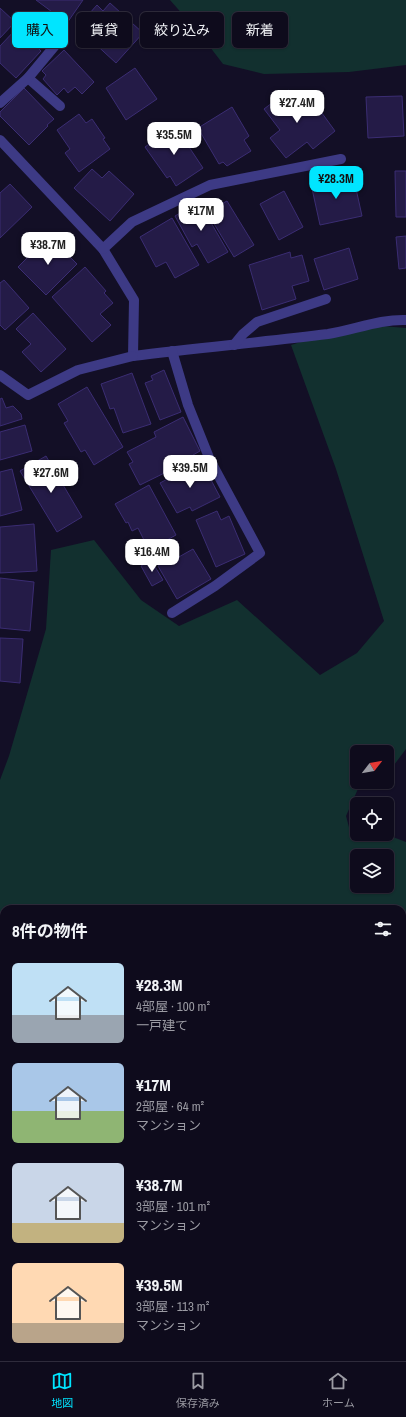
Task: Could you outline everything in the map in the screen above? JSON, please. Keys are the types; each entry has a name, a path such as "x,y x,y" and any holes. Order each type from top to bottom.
{"street":[{"path":"0,103 28,78 53,48"},
{"path":"28,78 60,106"},
{"path":"0,140 103,249 134,300 133,356"},
{"path":"103,249 132,222 210,185 341,159"},
{"path":"234,345 243,334 257,322 326,299"},
{"path":"0,375 28,395 78,370 133,356 338,332 392,320 406,320"},
{"path":"172,351 188,405 210,460 260,553 215,586 172,613"}],"green space":[{"path":"170,0 406,0 406,65 349,72 264,74 223,64 211,48 224,48 224,12 181,12"},
{"path":"358,324 406,328 406,749 394,765 394,745 350,745 350,789 358,789 354,797 350,797 350,807 346,816 350,831 350,841 394,841 394,837 406,842 406,905 0,905 0,780 9,756 46,629 51,550 94,540 141,600 179,626 237,600 320,675 357,653 384,621 336,469 291,345"}],"building":[{"path":"36,0 83,0 68,22 68,12 52,12"},
{"path":"110,3 120,12 91,12 97,5 103,11"},
{"path":"0,8 12,19 12,25 0,38"},
{"path":"132,23 140,30 140,36 132,45"},
{"path":"12,33 12,48 38,48 41,51 16,78 0,63 0,46"},
{"path":"100,48 130,48 116,63"},
{"path":"64,50 94,82 82,94 75,87 68,93 64,88 57,95 43,79 46,75 42,71"},
{"path":"135,68 157,99 126,120 106,88"},
{"path":"24,88 54,119 29,145 0,116 0,112"},
{"path":"289,90 301,106 311,98 335,131 313,149 307,142 286,158 270,138 280,130 264,109"},
{"path":"402,96 404,136 368,138 366,97"},
{"path":"232,107 249,136 244,140 251,151 227,166 223,162 219,164 198,128"},
{"path":"79,114 86,123 92,119 105,138 103,139 110,149 79,172 65,153 70,149 57,130"},
{"path":"175,126 203,168 176,186 170,176 167,178 145,147"},
{"path":"92,169 102,178 109,171 134,194 110,221 74,188"},
{"path":"395,171 406,171 406,217 396,217"},
{"path":"353,175 362,216 320,225 311,184"},
{"path":"10,184 32,207 0,238 0,193"},
{"path":"284,191 303,227 279,240 260,204"},
{"path":"227,201 254,245 234,257 213,222 218,219 212,209"},
{"path":"199,202 228,252 208,263 197,244 192,247 175,216"},
{"path":"172,218 199,265 175,278 166,262 156,267 140,237"},
{"path":"49,236 77,264 46,295 18,267"},
{"path":"406,236 406,268 399,269 396,237"},
{"path":"349,248 358,279 324,290 314,259"},
{"path":"290,252 291,258 302,255 309,281 292,286 296,299 262,310 249,265"},
{"path":"85,267 106,291 104,293 113,303 100,314 111,325 92,342 52,297"},
{"path":"4,280 29,308 5,330 0,325 0,283"},
{"path":"33,313 66,349 41,372 22,352 31,344 16,329"},
{"path":"164,370 181,412 160,420 145,383 153,380 151,376"},
{"path":"132,373 151,424 123,433 114,408 110,409 101,384"},
{"path":"87,387 123,447 94,465 85,450 81,452 64,423 68,421 58,404"},
{"path":"2,398 6,408 13,406 21,414 22,419 0,426 0,399"},
{"path":"183,417 200,451 193,455 195,458 140,485 129,464 133,462 127,452 156,437 154,432"},
{"path":"25,425 32,451 0,460 0,432"},
{"path":"46,456 82,517 57,532 20,471"},
{"path":"201,461 220,497 192,511 190,507 177,513 160,483"},
{"path":"12,469 22,510 0,516 0,472"},
{"path":"149,485 176,535 149,550 138,528 132,531 128,522 126,523 115,504"},
{"path":"217,511 221,520 229,516 245,554 216,567 196,520"},
{"path":"34,524 37,571 0,573 0,527"},
{"path":"193,549 211,579 177,599 158,566 176,555 177,558"},
{"path":"151,560 163,580 152,586 141,566"},
{"path":"0,578 34,582 30,631 0,628"},
{"path":"0,638 23,639 20,683 0,681"}]}
